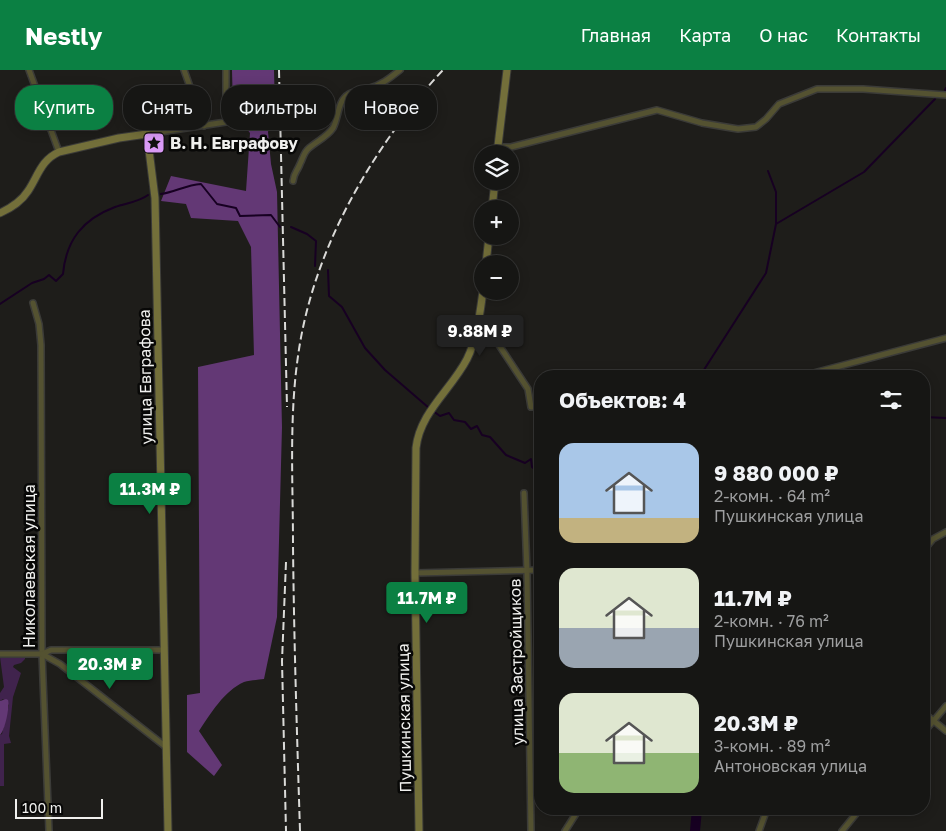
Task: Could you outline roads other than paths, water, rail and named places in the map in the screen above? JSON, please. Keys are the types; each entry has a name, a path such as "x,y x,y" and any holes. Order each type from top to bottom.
{"street":[{"path":"29,70 59,152"},
{"path":"184,70 189,85"},
{"path":"211,125 226,122 226,70"},
{"path":"293,181 294,174 303,155 332,129 337,119 340,103 347,94 368,89 386,81 400,70"},
{"path":"499,145 507,70"},
{"path":"519,145 657,110 702,123 738,129 756,127 779,104 817,89 862,89 946,95"},
{"path":"0,213 12,208 21,200 44,163 48,158 59,152 119,138 176,130"},
{"name":"улица Евграфова","path":"148,134 155,198 168,831"},
{"name":"Пушкинская улица","path":"419,831 415,573 416,448 418,436 428,415 468,357 474,340 481,300"},
{"name":"Николаевская улица","path":"33,302 39,324 41,345 42,654 49,831"},
{"path":"825,370 946,338"},
{"path":"474,340 498,342 528,390 531,407 534,407"},
{"name":"улица Застройщиков","path":"524,493 531,831"},
{"path":"930,543 946,532"},
{"path":"415,573 534,570"},
{"path":"0,654 42,654 51,650 163,650"},
{"path":"42,654 60,664 166,747"},
{"path":"930,725 946,706"},
{"path":"930,718 946,731"},
{"path":"565,831 575,815"},
{"path":"759,831 765,815"},
{"path":"842,831 855,815"}],"waterway":[{"path":"704,370 766,273 776,224 864,172 935,99"},
{"path":"768,171 776,192 776,223"},
{"path":"161,194 201,184 217,204 236,208 240,216 271,215 280,227"},
{"path":"0,304 32,283 49,275 56,281 63,274 72,241 85,225 104,212 148,195"},
{"path":"291,227 307,234 316,241 315,266"},
{"path":"328,270 329,296 342,307 365,348 385,370 429,408"},
{"path":"433,411 440,416 449,413 454,420 465,422 471,429 477,426 482,435 490,437 506,455 525,463 531,459 534,469"},
{"path":"930,417 946,418"},
{"path":"695,831 696,815"}],"railway":[{"path":"279,70 287,407"},
{"path":"300,831 292,451 295,380 303,327 319,270 330,242 356,189 394,130 443,70"},
{"path":"286,562 282,661 286,831"}],"place":[{"name":"В. Н. Евграфову","path":"154,143"}]}
